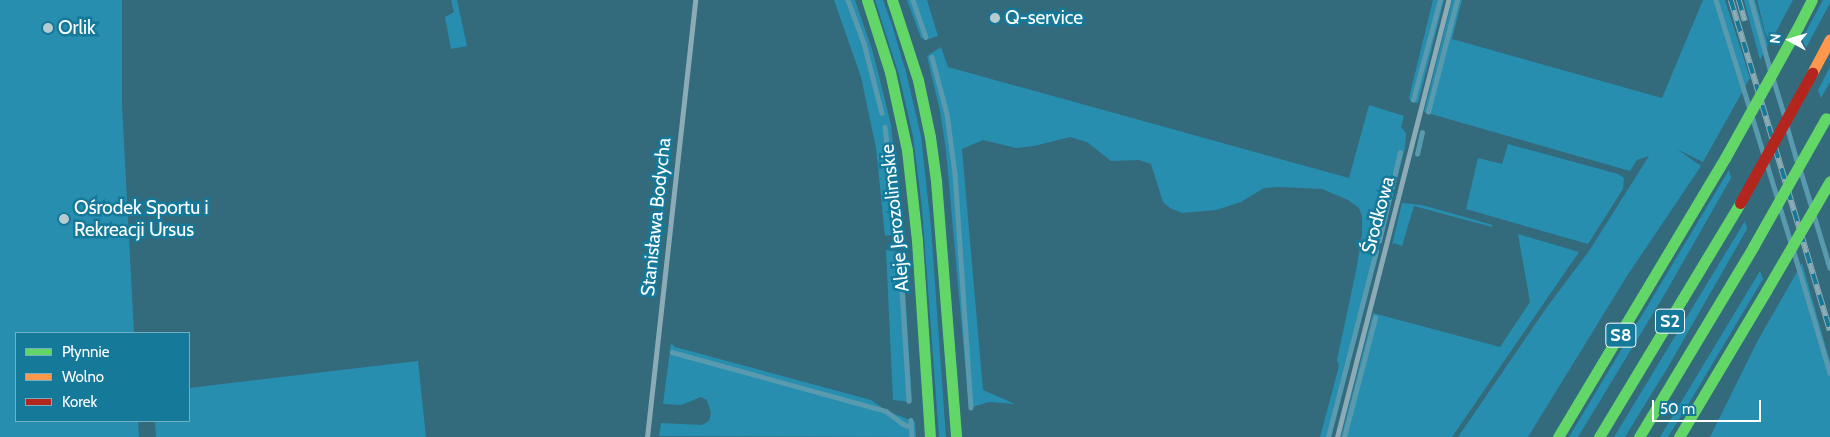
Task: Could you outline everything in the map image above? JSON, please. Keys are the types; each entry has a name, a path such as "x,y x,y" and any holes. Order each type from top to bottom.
{"main road":[{"name":"Aleje Jerozolimskie","path":"867,0 890,72 907,150 917,241 930,437"},
{"path":"892,0 915,71 930,137 936,182 956,437"},
{"name":"S8","path":"1558,437 1725,158 1812,0"},
{"name":"S2","path":"1599,437 1740,203 1830,39"},
{"name":"S2","path":"1639,437 1752,247 1828,114"},
{"path":"1679,437 1830,181"}],"street":[{"name":"Stanisława Bodycha","path":"647,437 695,0"},
{"name":"Środkowa","path":"1337,437 1448,0"}],"shaded area":[{"name":"Ośrodek Sportu i Rekreacji Ursus","path":"0,0 122,0 122,104 134,332 15,332 15,422 138,422 139,437 0,437"},
{"path":"451,0 457,0 467,46 451,49 445,17 454,12"},
{"path":"834,0 855,0 872,49 884,96 891,125 901,223 899,232 891,235 885,236 876,148 861,77"},
{"path":"875,0 883,0 892,25 906,72 921,136 931,227 946,437 939,437 922,208 913,136 899,75"},
{"path":"907,0 927,0 938,36 929,39 921,38"},
{"path":"1433,0 1444,0 1418,103 1411,102 1409,98"},
{"path":"1452,0 1462,0 1452,39 1662,98 1703,0 1725,0 1750,78 1703,162 1677,149 1701,166 1627,276 1528,437 1458,437 1547,307 1589,251 1649,156 1637,160 1630,171 1424,112"},
{"path":"1744,0 1755,0 1768,45 1760,60"},
{"path":"1757,0 1793,0 1770,43 1765,32"},
{"path":"1823,0 1830,0 1830,3 1806,48 1802,39"},
{"path":"941,47 948,67 1349,178 1369,105 1404,116 1401,127 1406,133 1405,148 1330,437 1320,437 1339,366 1337,360 1356,271 1362,234 1362,216 1359,208 1348,200 1322,189 1279,187 1264,188 1241,202 1216,210 1182,213 1170,208 1163,202 1151,164 1139,160 1111,161 1087,142 1070,137 1034,146 1016,148 983,140 962,149 983,390 1015,404 989,402 969,408 946,150 940,111 927,56"},
{"path":"1830,67 1830,82 1821,98 1818,90"},
{"path":"1508,144 1618,174 1624,178 1623,189 1588,244 1466,209 1478,158 1502,164"},
{"path":"1729,170 1731,178 1666,292 1578,437 1569,437"},
{"path":"1402,203 1422,205 1493,225 1492,227 1414,206 1402,246 1394,243 1392,245"},
{"path":"1745,221 1747,229 1668,367 1625,437 1614,437"},
{"path":"1518,234 1579,252 1452,437 1341,437 1373,313 1500,347 1530,302"},
{"path":"886,250 900,252 903,256 912,401 909,402 893,400"},
{"path":"1802,263 1830,362 1830,437 1710,437 1757,342"},
{"path":"1760,271 1763,279 1689,403 1668,437 1660,437"},
{"path":"671,343 675,347 871,400 887,411 915,422 916,437 659,436 661,423 702,425 709,421 711,413 707,400 701,397 681,405 663,404"},
{"path":"418,361 426,437 156,437 155,422 190,422 190,388"}],"waterway":[{"path":"848,0 864,43 882,113"},
{"path":"913,0 926,37"},
{"path":"1413,100 1440,0"},
{"path":"1428,112 1457,0"},
{"path":"1716,0 1749,106"},
{"path":"1751,0 1770,69"},
{"path":"932,57 947,114 955,173 971,407"},
{"path":"1773,78 1784,114"},
{"path":"1752,116 1763,152"},
{"path":"1787,126 1797,160"},
{"path":"885,127 897,229"},
{"path":"1417,154 1422,133"},
{"path":"1379,241 1400,152"},
{"path":"1767,164 1777,197"},
{"path":"1801,172 1811,205"},
{"path":"1780,207 1791,243"},
{"path":"1814,215 1830,268"},
{"path":"1328,437 1376,251"},
{"path":"1794,252 1830,373"},
{"path":"900,257 909,401"},
{"path":"1344,437 1375,318"},
{"path":"672,352 886,411 903,424 911,427"},
{"path":"911,420 912,437"}],"railway":[{"path":"1731,0 1830,330"},
{"path":"1739,0 1745,21"}],"traffic: fast":[{"path":"867,0 890,72 907,150 917,241 930,437"},
{"path":"892,0 918,80 930,137 936,181 956,437"},
{"path":"1798,27 1812,0"},
{"path":"1725,158 1798,27"},
{"path":"1753,247 1826,118"},
{"path":"1558,437 1725,158"},
{"path":"1766,291 1830,181"},
{"path":"1599,437 1740,203"},
{"path":"1639,437 1753,247"},
{"path":"1679,437 1766,291"}],"traffic: slow":[{"path":"1812,73 1830,39"}],"traffic: jam":[{"path":"1740,203 1812,73"}],"place":[{"name":"Q-service","path":"995,18"},
{"name":"Orlik","path":"48,28"},
{"name":"Ośrodek Sportu i Rekreacji Ursus","path":"64,219"}]}
